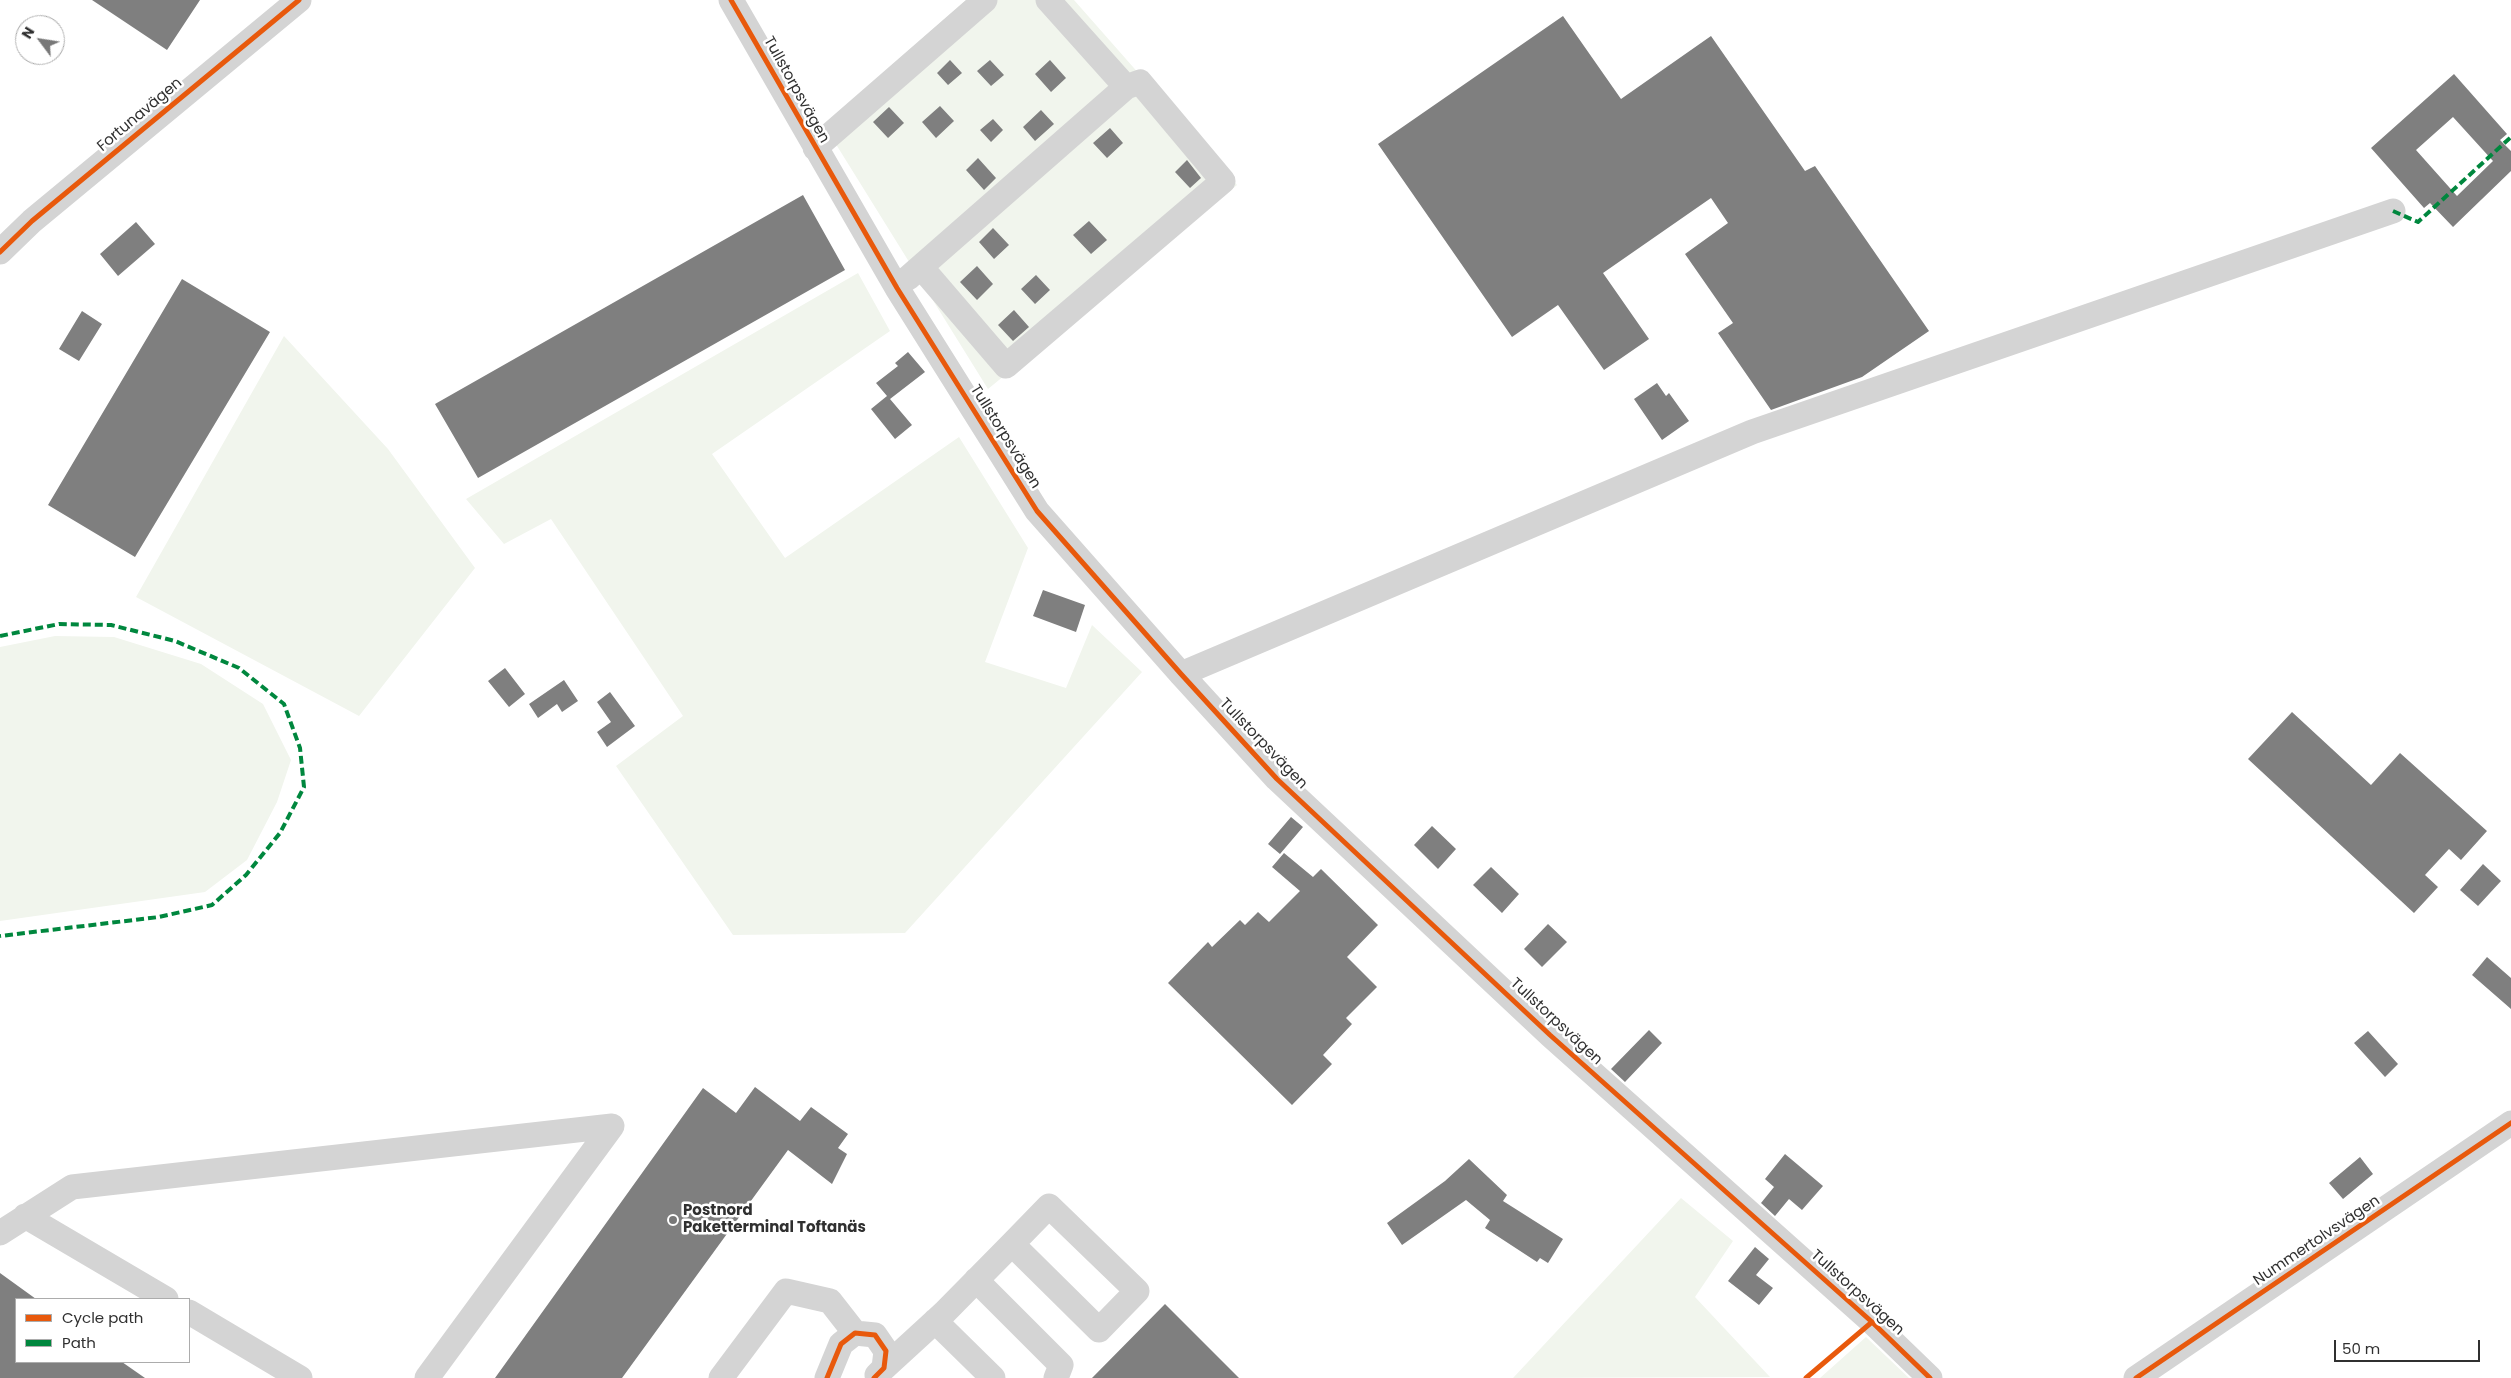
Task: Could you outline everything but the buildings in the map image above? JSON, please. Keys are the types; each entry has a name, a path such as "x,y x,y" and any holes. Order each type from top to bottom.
{"street":[{"name":"Fortunavägen","path":"0,252 32,222 299,0"},
{"name":"Tullstorpsvägen","path":"731,0 814,148 897,288 1037,511 1181,674 1284,786 1550,1035 1872,1322 1930,1378"},
{"path":"814,148 984,0"},
{"path":"1048,0 1126,87"},
{"path":"897,288 920,267 1126,87 1140,82 1223,181 1006,366 920,267"},
{"path":"1181,674 1752,432 2393,211"},
{"name":"Nummertolvsvägen","path":"2136,1378 2511,1123"},
{"path":"0,1233 72,1187 612,1126 426,1378"},
{"path":"879,1373 935,1321 1049,1206 1137,1291 1099,1330 1012,1244"},
{"path":"24,1216 164,1298"},
{"path":"976,1280 1061,1365 1056,1378"},
{"path":"721,1378 786,1291 830,1301 855,1333"},
{"path":"190,1313 300,1378"},
{"path":"935,1321 993,1378"},
{"path":"827,1378 841,1344 855,1333 875,1335 886,1352 879,1373"}],"shaded area":[{"path":"966,0 1074,0 1237,185 988,389 824,125"},
{"path":"858,273 890,331 712,454 785,558 959,437 1028,548 985,662 1066,688 1092,625 1142,672 905,933 733,935 616,766 683,716 551,519 504,544 466,499"},
{"path":"284,336 388,449 475,568 359,716 136,597"},
{"path":"55,636 114,637 201,664 263,704 291,760 277,802 247,860 205,892 0,921 0,647"},
{"path":"1681,1198 1733,1241 1695,1297 1770,1377 1513,1378"},
{"path":"1866,1337 1909,1378 1820,1378"}],"marked path":[{"path":"2393,211 2418,222 2511,137"},
{"path":"0,636 59,624 111,625 175,641 239,668 284,704 300,748 304,787 280,833 246,875 212,905 159,917 0,936"}],"cycle path":[{"path":"0,252 32,221 299,0"},
{"path":"731,0 897,288 1037,511 1277,779 1550,1035 1872,1322 1930,1378"},
{"path":"2136,1378 2511,1123"},
{"path":"1806,1378 1872,1322"},
{"path":"827,1378 841,1344 855,1333 875,1335 886,1351 884,1368 874,1378"}],"place":[{"name":"Postnord Paketterminal Toftanäs","path":"673,1220"}]}
